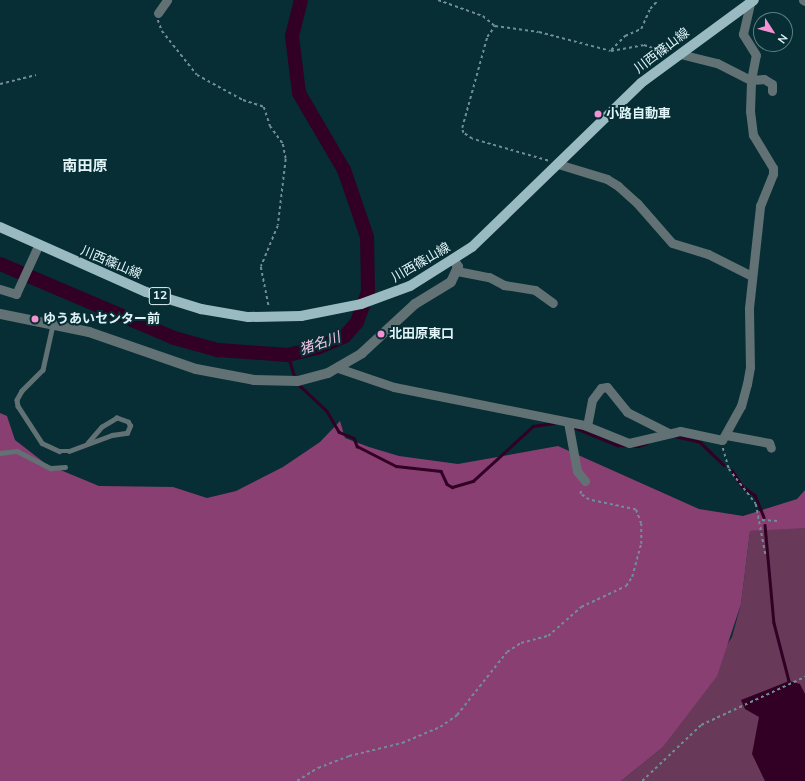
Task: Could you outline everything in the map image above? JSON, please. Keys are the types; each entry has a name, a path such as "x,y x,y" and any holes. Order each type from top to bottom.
{"main road":[{"name":"川西篠山線","path":"0,227 38,246 146,292 201,309 248,317 301,316 332,311 395,292 454,260 558,164 640,84 752,1"}],"street":[{"path":"158,13 167,0"},
{"path":"724,438 741,406 750,367 752,276 760,206 773,174 773,168 753,135 750,80 756,55 743,34 752,1"},
{"path":"678,55 717,63 750,80 769,81 772,91"},
{"path":"558,164 612,183 637,203 672,243 708,254 752,276"},
{"path":"0,289 16,294 38,246"},
{"path":"0,314 53,322 171,362 227,376 298,381 338,368 362,353 415,304 450,282 457,271 454,260"},
{"path":"457,271 489,277 504,285 535,290 553,303"},
{"path":"338,368 394,387 568,425 587,426 629,443 668,432 680,431 769,443 771,448"},
{"path":"587,426 592,400 601,388 607,388 627,412 668,432"},
{"path":"568,425 577,471 585,481"}],"lane":[{"path":"53,322 48,359 36,379 22,391 17,400 18,406 42,443 52,449 69,451 88,443 127,433 130,426 128,422 116,418 88,443"},
{"path":"0,453 17,451 51,468 65,467"}],"path":[{"path":"438,0 483,16 495,26 539,32 611,51 653,45 678,55"},
{"path":"611,51 625,36 642,29 650,9 658,0"},
{"path":"158,13 162,32 197,75 267,111 270,126 286,152 278,208 278,226 261,267 269,307"},
{"path":"495,26 487,37 462,128 463,133 472,139 558,164"},
{"path":"0,84 16,82 36,75"},
{"path":"724,438 726,464 741,488 752,497 762,520 766,557"},
{"path":"297,781 336,761 402,743 440,727 457,714 488,672 507,652 521,643 548,636 581,607 626,586 636,566 641,544 641,524 636,510 590,500 580,494 585,481"},
{"path":"762,520 778,521"},
{"path":"642,781 694,730 805,677"}],"shaded area":[{"path":"0,413 7,416 15,440 46,464 99,486 173,487 207,498 236,491 283,467 320,442 340,421 345,438 369,447 399,456 458,464 558,446 699,509 743,516 797,499 805,490 805,528 750,531 741,604 717,676 662,748 621,781 0,781"},
{"path":"788,527 805,528 805,781 621,781 662,748 732,637 741,604 750,531"},
{"path":"789,681 800,684 805,694 805,781 765,781 752,754 759,717 745,709 741,700"}],"waterway":[{"name":"猪名川","path":"0,264 174,338 218,350 288,355 317,348 345,336 357,322 368,292 367,237 344,170 299,93 292,36 301,0"},
{"path":"288,355 295,378"},
{"path":"297,383 327,411 339,432 354,438 357,446 396,466 441,471 447,484 452,487 473,481 533,426 554,423"},
{"path":"573,427 617,445 638,446 647,443"},
{"path":"675,436 700,442 724,465"},
{"path":"732,470 742,486 755,495 764,517"},
{"path":"765,525 774,623 789,681"}],"place":[{"name":"小路自動車","path":"598,114"},
{"name":"ゆうあいセンター前","path":"35,319"},
{"name":"北田原東口","path":"381,334"}],"district":[{"name":"南田原","path":"85,167"}]}
